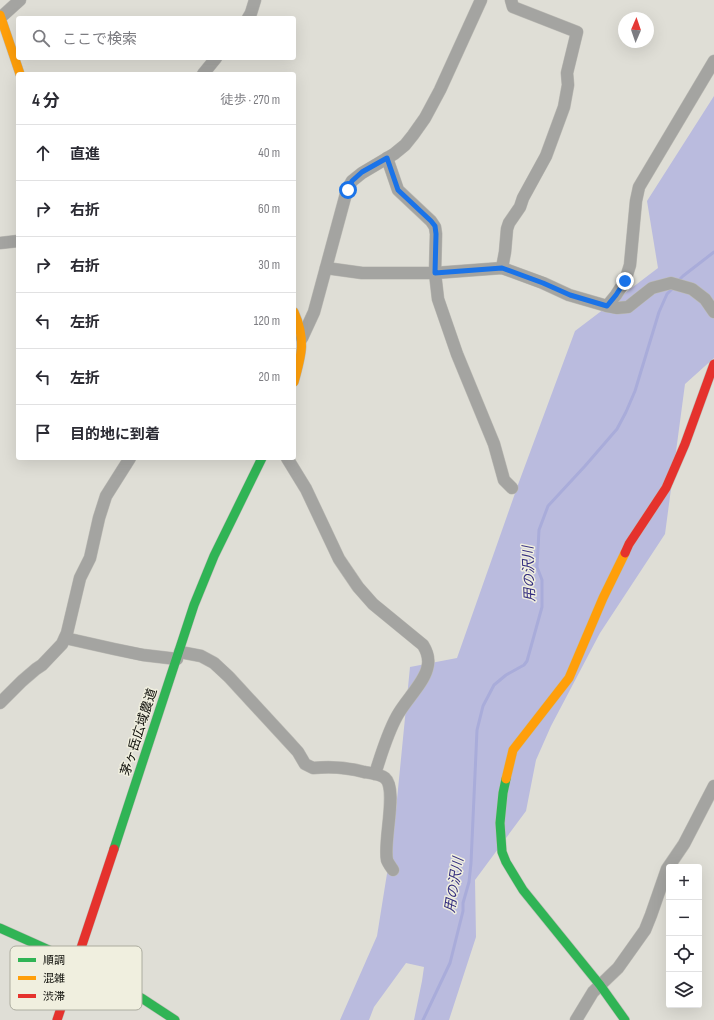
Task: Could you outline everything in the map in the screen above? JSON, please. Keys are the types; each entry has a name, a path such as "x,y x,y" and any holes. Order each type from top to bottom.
{"street":[{"path":"19,72 0,17 20,0"},
{"path":"249,16 255,0"},
{"path":"302,338 314,312 348,190 352,181 362,172 394,154 405,145 413,135 425,118 440,90 481,0"},
{"path":"502,268 507,229 520,208 523,198 546,156 564,107 568,85 567,73 577,32 513,7 512,0"},
{"path":"205,72 214,60"},
{"path":"607,306 625,281 630,265 636,201 639,187 714,61"},
{"path":"387,158 398,190 435,226 435,273 438,299 457,354 494,444 504,480 512,488"},
{"path":"0,243 16,241"},
{"path":"326,268 362,273 435,273 502,268 570,295 617,308 628,307 652,288 671,283 692,289 705,299 714,312"},
{"path":"296,316 299,322 302,338 301,356 296,375"},
{"path":"625,1020 600,985 523,890 506,862 502,852 500,823 503,793 512,750 569,678 603,598 629,544 666,488 685,444 714,364"},
{"path":"0,703 22,681 42,665 62,644 67,633 80,578 90,558 99,518 106,496 129,460"},
{"name":"茅ヶ岳広域農道","path":"81,946 194,605 214,556 261,460"},
{"path":"288,460 306,490 339,559 358,587 373,604 424,645 428,652 429,662 427,670 422,680 397,716 384,746 375,774"},
{"path":"65,638 143,655 201,656 214,663 229,677 293,746 305,764 312,768 325,766 348,768 384,777 388,782 391,798 386,850 388,861 393,870"},
{"path":"576,1020 593,992 618,968 645,930 667,870 684,844 714,786"},
{"path":"0,928 40,946"},
{"path":"142,998 175,1020"},
{"name":"茅ヶ岳広域農道","path":"57,1020 60,1010"}],"shaded area":[{"path":"714,96 714,358 685,384 665,534 600,633 551,726 536,760 526,811 475,880 476,937 449,1020 414,1020 424,967 406,963 374,1007 369,1020 340,1020 377,936 394,830 410,667 457,658 519,482 575,331 658,268 647,201"}],"waterway":[{"name":"用の沢川","path":"677,282 714,252"},
{"name":"用の沢川","path":"423,1020 450,963 469,882 477,730 483,706 494,685 506,675 524,665 527,661 542,607 542,580 537,567 539,530 548,506 617,429 635,391 659,312 667,294 674,287"}],"traffic: fast":[{"path":"114,849 194,605 214,556 261,460"},
{"path":"506,779 500,823 502,852 506,862 523,890 600,985 625,1020"},
{"path":"0,928 40,946"},
{"path":"142,998 175,1020"}],"traffic: slow":[{"path":"0,15 19,72"},
{"path":"296,317 300,330 302,347 296,374"},
{"path":"506,779 513,750 569,678 603,598 625,553"}],"traffic: jam":[{"path":"625,553 629,544 666,488 685,444 714,364"},
{"path":"82,946 114,849"},
{"path":"57,1020 60,1010"}],"route":[{"path":"348,190 352,181 362,172 387,158 398,190 435,226 435,273 502,268 570,295 607,306 625,281"}]}
